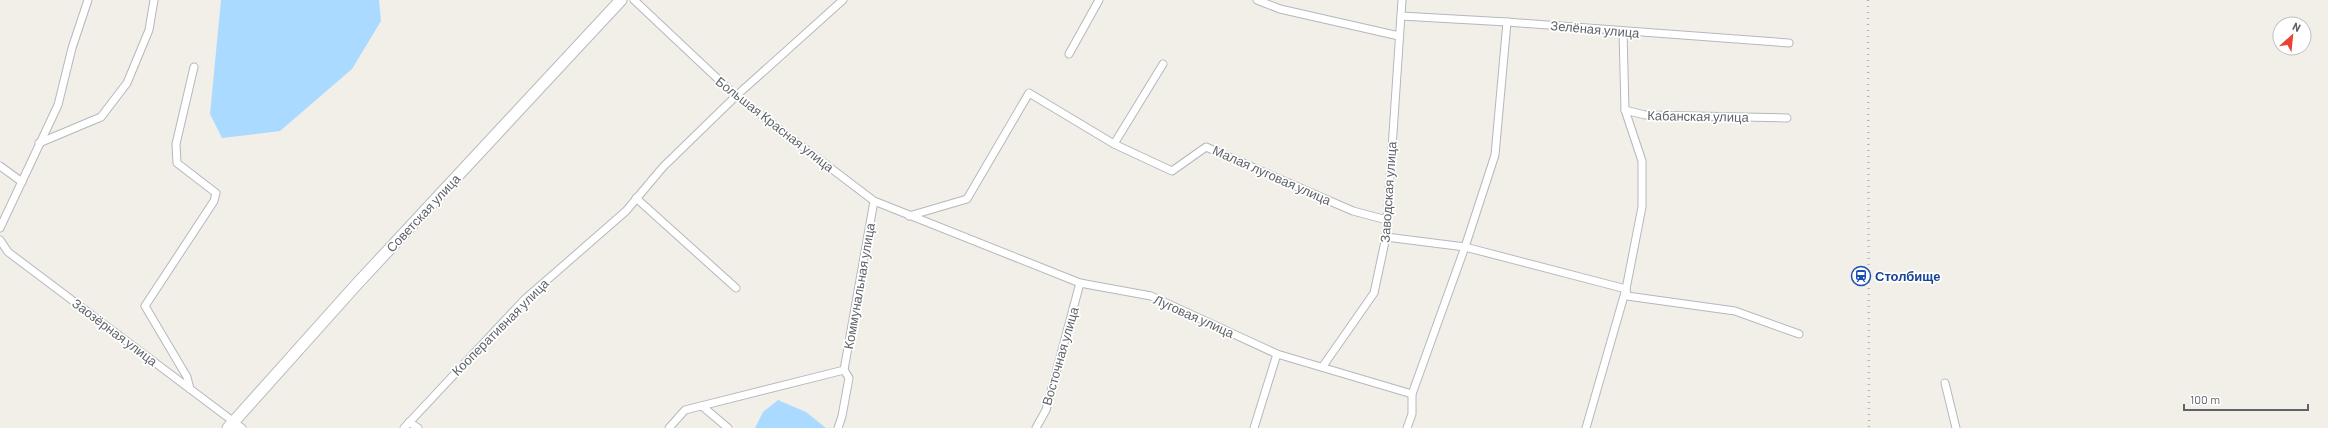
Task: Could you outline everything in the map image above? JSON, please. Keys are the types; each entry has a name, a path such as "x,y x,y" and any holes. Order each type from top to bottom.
{"street":[{"path":"0,228 58,105 72,48 88,0"},
{"path":"39,143 101,117 127,83 149,30 154,0"},
{"name":"Советская улица","path":"234,426 621,0"},
{"name":"Большая Красная улица","path":"634,0 736,96 874,201 909,216"},
{"name":"Кооперативная улица","path":"404,428 524,300 626,211 663,167 736,96 842,0"},
{"path":"1069,54 1099,0"},
{"path":"1258,0 1280,9 1399,36"},
{"name":"Заводская улица","path":"1322,366 1374,293 1386,237 1402,0"},
{"name":"Зелёная улица","path":"1401,16 1507,22 1789,43"},
{"path":"1407,428 1412,414 1412,394 1465,247 1495,155 1507,22"},
{"path":"1623,31 1624,110"},
{"path":"1114,144 1163,64"},
{"path":"190,389 186,378 145,306 214,201 216,193 177,163 176,144 194,66"},
{"name":"Малая луговая улица","path":"909,216 967,199 1029,93 1114,144 1172,171 1206,147 1353,211 1387,220"},
{"name":"Кабанская улица","path":"1624,110 1645,115 1787,118"},
{"name":"Кабанская улица","path":"1586,428 1626,289 1642,207 1642,161 1624,110"},
{"path":"0,166 22,182"},
{"path":"636,198 736,288"},
{"name":"Коммунальная улица","path":"838,428 842,416 849,378 844,370 874,201"},
{"name":"Луговая улица","path":"909,216 1080,283 1151,296 1277,354 1322,366 1412,394"},
{"path":"1386,237 1465,247 1626,289 1627,296 1735,311 1799,334"},
{"name":"Заозёрная улица","path":"0,240 8,252 190,389 234,426"},
{"name":"Восточная улица","path":"1036,428 1046,410 1080,283"},
{"path":"1254,428 1277,354"},
{"path":"669,428 685,410 844,370"},
{"path":"1945,382 1956,428"},
{"path":"702,406 728,428"},
{"path":"409,422 418,428"}],"water":[{"path":"221,0 379,0 381,21 352,69 280,131 222,138 210,114"},
{"path":"778,400 806,412 826,428 755,428 763,412"}],"railway":[{"path":"1868,0 1869,428"}],"place":[{"name":"Столбище","path":"1861,276"}]}
